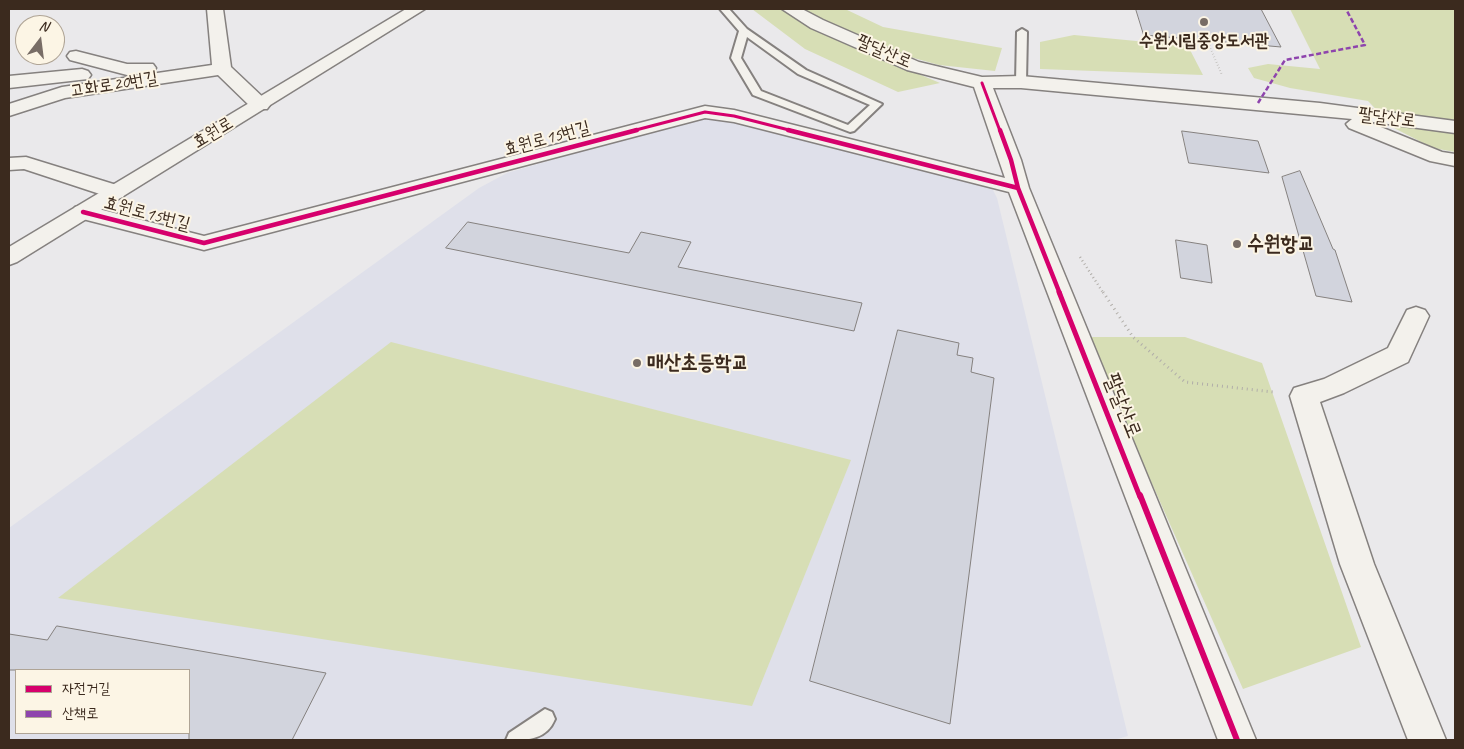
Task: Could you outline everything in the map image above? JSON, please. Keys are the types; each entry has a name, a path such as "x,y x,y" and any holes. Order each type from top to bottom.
{"street":[{"path":"215,9 221,63 260,105"},
{"name":"효원로","path":"9,258 418,9"},
{"name":"팔달산로","path":"790,9 817,24 914,66 982,83 1020,82 1320,109 1455,127"},
{"path":"76,56 128,70"},
{"name":"고화로20번길","path":"9,82 221,63"},
{"name":"고화로20번길","path":"9,110 62,93 221,63"},
{"name":"팔달산로","path":"982,83 1011,160 1018,188 1238,740"},
{"name":"팔달산로","path":"1320,109 1437,156 1455,160"},
{"name":"효원로15번길","path":"84,212 204,243 705,112 734,116 1018,188"},
{"path":"9,164 26,163 115,192"},
{"path":"1416,316 1398,355 1334,386 1304,396 1356,564 1427,740"}],"lane":[{"path":"724,9 744,31 802,72 878,104 850,129 757,94 736,58 744,31"},
{"path":"1020,82 1022,32"},
{"path":"516,740 545,719"}],"path":[{"path":"1207,40 1233,101"},
{"path":"1076,251 1133,337 1185,382 1304,396"}],"shaded area":[{"name":"매산초등학교","path":"707,115 991,186 997,198 1128,736 1114,740 9,740 9,528 479,188 507,173"}],"green space":[{"path":"752,9 781,9 845,43 940,83 898,92 805,49"},
{"path":"800,9 845,9 883,27 1002,48 995,71 939,65 892,52"},
{"path":"1290,9 1455,9 1455,152 1433,148 1394,128 1368,101 1290,88 1254,78 1248,68 1268,64 1320,69"},
{"path":"1074,35 1188,46 1203,75 1040,69 1040,42"},
{"path":"1087,337 1185,337 1262,363 1361,647 1243,689"},
{"path":"391,342 851,460 752,706 58,598"}],"building":[{"name":"수원시립중앙도서관","path":"1136,9 1261,9 1281,47 1144,35"},
{"path":"1182,131 1258,141 1269,173 1189,163"},
{"path":"1300,171 1335,250 1352,302 1316,296 1282,177"},
{"path":"468,222 629,253 641,232 691,242 678,267 862,303 854,331 446,248"},
{"path":"1176,240 1207,245 1212,283 1181,278"},
{"path":"898,330 959,343 957,355 973,358 971,372 994,378 950,724 810,681"},
{"path":"57,626 326,673 292,740 189,740 190,669 9,670 9,634 47,640"}],"marked path":[{"path":"1258,103 1285,60 1365,45 1346,9"}],"cycle path":[{"path":"982,83 1011,160 1018,188 1237,740"},
{"path":"83,212 204,243 705,112 734,116 1018,188"}],"place":[{"name":"수원시립중앙도서관","path":"1204,22"},
{"name":"수원항교","path":"1237,244"},
{"name":"매산초등학교","path":"637,363"}]}
